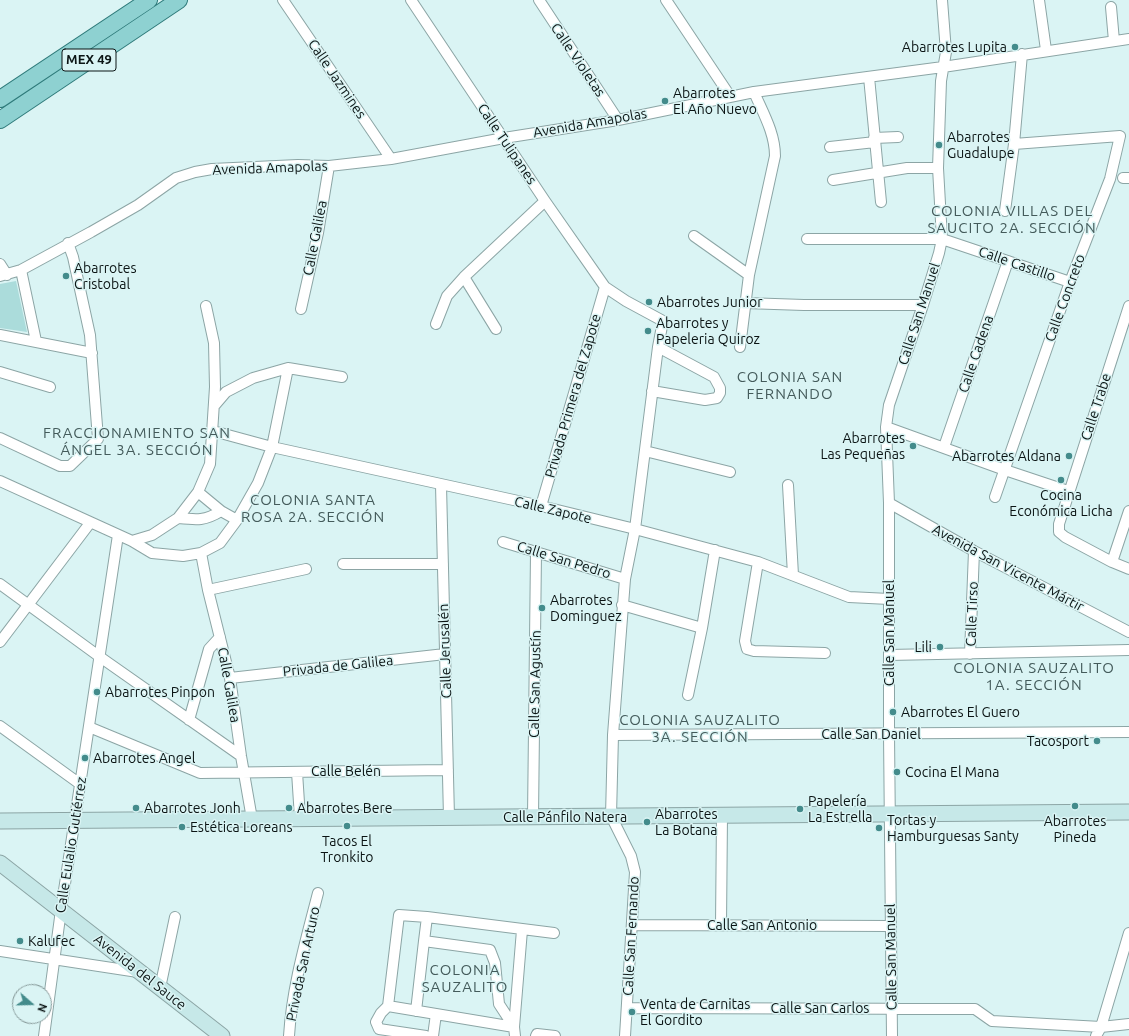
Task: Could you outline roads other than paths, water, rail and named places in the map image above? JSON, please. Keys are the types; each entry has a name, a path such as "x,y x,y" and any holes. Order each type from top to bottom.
{"main road":[{"name":"MEX 49","path":"0,99 149,0"},
{"name":"MEX 49","path":"0,120 179,0"},
{"name":"Calle Pánfilo Natera","path":"0,821 1129,812"},
{"name":"Avenida del Sauce","path":"0,863 222,1036"}],"street":[{"name":"Calle Jazmines","path":"283,0 390,159"},
{"name":"Calle Tulipanes","path":"411,0 545,201 605,287"},
{"name":"Calle Violetas","path":"539,0 618,120"},
{"path":"666,0 730,96"},
{"name":"Calle San Manuel","path":"892,1036 890,926 889,503 886,427 889,405 923,305 939,254 942,239 938,168 941,81 946,52 942,0"},
{"path":"1039,0 1046,50"},
{"path":"1111,7 1114,41"},
{"name":"Avenida Amapolas","path":"68,243 138,205 176,178 212,169 298,165 329,166 390,159 504,138 618,120 754,92 943,67 1046,50 1129,39"},
{"path":"1005,211 1014,144 1022,54"},
{"path":"869,77 881,202"},
{"path":"740,347 749,275 775,156 775,145 754,92"},
{"name":"Calle Concreto","path":"995,497 1070,282 1110,179 1120,136 1014,144"},
{"path":"830,147 898,137"},
{"name":"Calle Galilea","path":"301,309 318,233 329,166"},
{"path":"833,180 907,168 938,168"},
{"path":"436,324 447,296 464,277 545,201"},
{"path":"694,236 749,275"},
{"name":"Calle Castillo","path":"807,239 942,239 1070,282"},
{"path":"0,264 4,276 21,270 68,243 73,257 90,335 98,439 70,466 60,466 0,438"},
{"name":"Calle Cadena","path":"944,447 1008,261"},
{"path":"21,270 36,341"},
{"path":"464,277 496,329"},
{"name":"Calle San Fernando","path":"605,287 626,301 663,321 658,347 634,529 625,579 613,734 612,816 631,856 635,872 628,1008 625,1036"},
{"name":"Privada Primera del Zapote","path":"541,506 605,287"},
{"path":"745,303 804,305 923,305"},
{"path":"132,541 152,535 178,518 198,492 210,464 214,406 214,343 206,306"},
{"name":"Calle Trabe","path":"1112,562 1065,537 1059,532 1059,524 1068,491 1129,306"},
{"path":"0,334 92,353"},
{"path":"652,392 706,400 717,398 720,393 720,388 714,377 658,347"},
{"path":"214,406 226,392 253,378 288,368 342,377"},
{"path":"0,481 132,541 152,553 184,556 200,553 220,543 237,520 258,483 272,447 288,368"},
{"path":"0,372 50,387"},
{"path":"886,427 1068,491"},
{"name":"Calle Zapote","path":"213,431 272,447 541,506 715,550 758,562 849,597 889,599"},
{"path":"645,451 730,472"},
{"name":"Calle Jerusalén","path":"441,485 449,817"},
{"path":"788,485 793,575"},
{"path":"198,492 221,511 237,520"},
{"name":"Avenida San Vicente Mártir","path":"889,503 974,551 1129,632"},
{"path":"178,518 196,520 210,518 221,511"},
{"path":"1129,511 1112,562 1129,569"},
{"path":"0,642 90,523"},
{"name":"Calle Eulalio Gutiérrez","path":"44,1036 74,820 118,535"},
{"name":"Calle San Pedro","path":"503,542 625,579"},
{"path":"688,695 702,628 715,550"},
{"name":"Calle Tirso","path":"970,654 974,551"},
{"name":"Calle San Agustín","path":"533,817 536,552"},
{"name":"Calle Galilea","path":"200,553 230,678 240,756 252,819"},
{"path":"758,562 745,641 747,648 754,651 825,653"},
{"path":"343,564 443,564"},
{"path":"208,590 306,569"},
{"path":"0,584 240,756"},
{"path":"622,605 702,628"},
{"path":"190,720 209,649 220,637"},
{"path":"889,655 1129,650"},
{"name":"Privada de Galilea","path":"230,678 445,654"},
{"path":"0,726 80,784"},
{"name":"Calle Belén","path":"89,728 200,773 448,770"},
{"name":"Calle San Daniel","path":"613,734 1129,732"},
{"path":"297,772 300,818"},
{"path":"721,925 722,815"},
{"name":"Privada San Arturo","path":"289,1036 296,983 318,893"},
{"path":"426,1036 379,1029 376,1022 381,1013 388,1006 399,915 427,917 554,934"},
{"path":"160,988 174,916"},
{"path":"416,1011 427,917"},
{"name":"Calle San Antonio","path":"633,925 890,926"},
{"path":"515,1031 522,930"},
{"path":"1099,1031 1128,939"},
{"path":"424,941 490,950 495,963 499,1004 515,1031"},
{"path":"0,951 140,972"},
{"path":"388,1006 436,1014 515,1031"},
{"name":"Calle San Carlos","path":"628,1008 975,1009 992,1021 1099,1031 1129,1024"},
{"path":"433,1036 436,1014"},
{"path":"536,1036 537,1034 555,1036"}],"place":[{"name":"Abarrotes Lupita","path":"1015,47"},
{"name":"Abarrotes El Año Nuevo","path":"665,101"},
{"name":"Abarrotes Guadalupe","path":"939,145"},
{"name":"Abarrotes Cristobal","path":"66,276"},
{"name":"Abarrotes Junior","path":"649,302"},
{"name":"Abarrotes y Papeleria Quiroz","path":"648,331"},
{"name":"Abarrotes Las Pequeñas","path":"913,446"},
{"name":"Abarrotes Aldana","path":"1069,456"},
{"name":"Cocina Económica Licha","path":"1061,480"},
{"name":"Abarrotes Dominguez","path":"542,608"},
{"name":"Lili","path":"940,647"},
{"name":"Abarrotes Pinpon","path":"97,692"},
{"name":"Abarrotes El Guero","path":"893,712"},
{"name":"Tacosport","path":"1097,741"},
{"name":"Abarrotes Angel","path":"85,758"},
{"name":"Cocina El Mana","path":"897,772"},
{"name":"Abarrotes Pineda","path":"1075,806"},
{"name":"Abarrotes Jonh","path":"136,808"},
{"name":"Abarrotes Bere","path":"289,808"},
{"name":"Papelería La Estrella","path":"800,809"},
{"name":"Abarrotes La Botana","path":"647,822"},
{"name":"Tacos El Tronkito","path":"347,826"},
{"name":"Estética Loreans","path":"182,827"},
{"name":"Tortas y Hamburguesas Santy","path":"879,828"},
{"name":"Kalufec","path":"20,941"},
{"name":"Venta de Carnitas El Gordito","path":"632,1012"}],"district":[{"name":"COLONIA VILLAS DEL SAUCITO 2A. SECCIÓN","path":"1012,220"},
{"name":"COLONIA SAN FERNANDO","path":"790,386"},
{"name":"FRACCIONAMIENTO SAN ÁNGEL 3A. SECCIÓN","path":"137,442"},
{"name":"COLONIA SANTA ROSA 2A. SECCIÓN","path":"313,508"},
{"name":"COLONIA SAUZALITO 1A. SECCIÓN","path":"1034,676"},
{"name":"COLONIA SAUZALITO 3A. SECCIÓN","path":"700,728"},
{"name":"COLONIA SAUZALITO","path":"465,978"}]}
